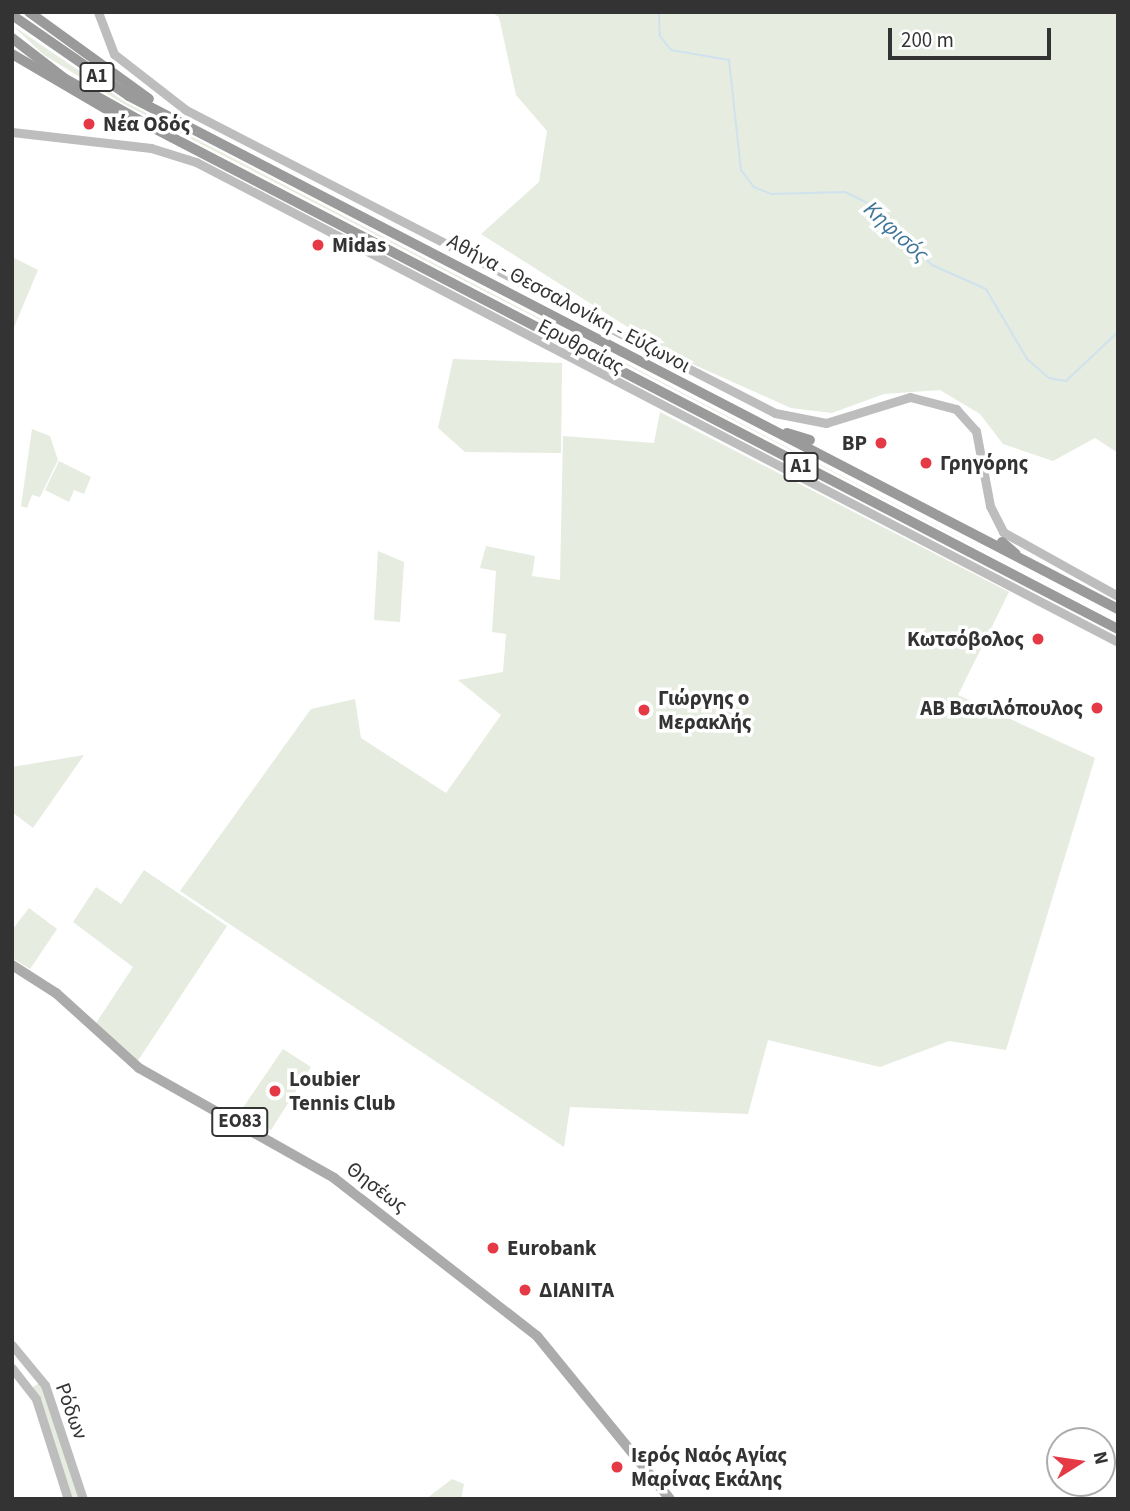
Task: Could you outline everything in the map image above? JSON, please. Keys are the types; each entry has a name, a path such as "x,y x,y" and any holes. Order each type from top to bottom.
{"highway":[{"path":"29,12 189,126"},
{"name":"Αθήνα - Θεσσαλονίκη - Εύζωνοι","path":"12,15 105,82 1032,568 1118,609"},
{"name":"Αθήνα - Θεσσαλονίκη - Εύζωνοι","path":"12,38 95,97 1118,629"},
{"path":"12,54 95,107 181,141"},
{"path":"764,427 810,440"},
{"path":"1002,542 1032,568"}],"main road":[{"path":"98,12 114,54 186,110 775,413 826,423 910,397 956,409 976,431 990,506 1003,532 1118,596"},
{"name":"Ερυθραίας","path":"12,132 151,148 196,162 1118,642"},
{"name":"Θησέως","path":"12,965 56,993 139,1068 334,1178 537,1336 670,1499"},
{"name":"Ρόδων","path":"12,1345 45,1385 83,1499"},
{"name":"Ρόδων","path":"12,1368 36,1399 68,1499"}],"shaded area":[{"path":"491,12 1118,12 1118,453 1095,438 1053,461 1003,444 980,414 940,390 884,394 832,413 791,408 670,354 481,234 539,182 547,131 516,95 499,17"},
{"path":"12,25 125,102 1118,620 124,104 44,55"},
{"path":"12,257 38,270 12,332"},
{"path":"453,359 562,363 561,453 465,452 438,428"},
{"path":"660,412 1009,592 958,695 1095,758 1006,1050 949,1041 880,1067 768,1040 748,1114 570,1107 564,1147 180,891 311,709 355,699 361,738 446,793 501,715 458,680 503,672 506,634 492,632 496,571 480,568 486,546 535,556 532,576 560,580 563,436 654,443"},
{"path":"32,429 50,436 58,460 40,497 32,495 27,508 21,506"},
{"path":"59,461 91,477 84,494 74,490 69,502 45,490"},
{"path":"378,551 404,562 400,622 374,620"},
{"path":"84,755 33,828 12,812 12,767"},
{"path":"144,870 227,926 137,1062 96,1023 133,967 73,922 96,887 121,904"},
{"path":"29,908 57,929 30,969 12,958 12,930"},
{"name":"Loubier Tennis Club","path":"283,1049 311,1067 271,1130 240,1112"},
{"path":"41,1382 81,1499 71,1499 33,1387"},
{"path":"452,1479 464,1484 461,1499 426,1499"}],"waterway":[{"name":"Κηφισός","path":"659,12 660,36 671,50 729,60 741,170 754,187 771,194 845,192 872,205 932,265 986,289 1027,359 1049,378 1066,381 1118,332"}],"place":[{"name":"Νέα Οδός","path":"89,124"},
{"name":"Midas","path":"318,245"},
{"name":"BP","path":"881,443"},
{"name":"Γρηγόρης","path":"926,463"},
{"name":"Κωτσόβολος","path":"1038,639"},
{"name":"ΑΒ Βασιλόπουλος","path":"1097,708"},
{"name":"Γιώργης ο Μερακλής","path":"644,710"},
{"name":"Loubier Tennis Club","path":"275,1091"},
{"name":"Eurobank","path":"493,1248"},
{"name":"ΔΙΑΝΙΤΑ","path":"525,1290"},
{"name":"Ιερός Ναός Αγίας Μαρίνας Εκάλης","path":"617,1467"}]}
